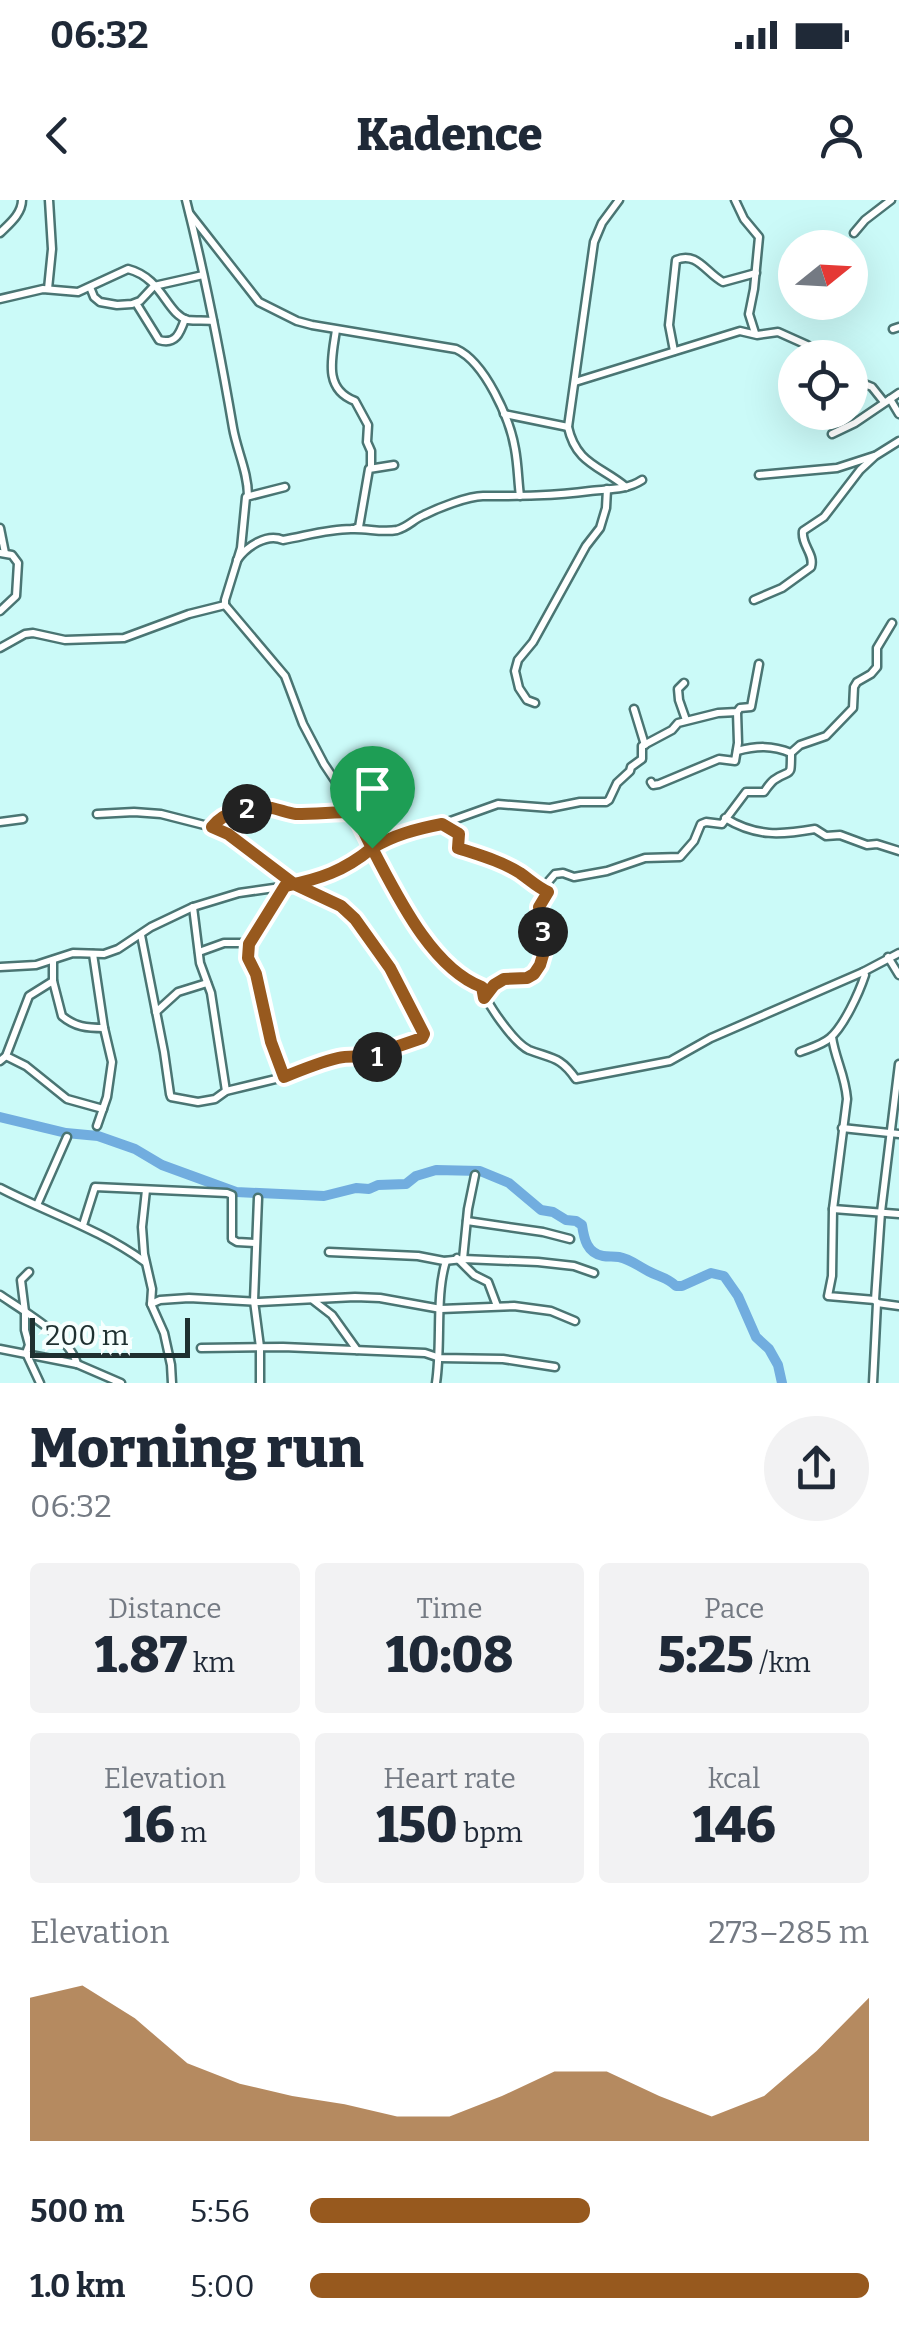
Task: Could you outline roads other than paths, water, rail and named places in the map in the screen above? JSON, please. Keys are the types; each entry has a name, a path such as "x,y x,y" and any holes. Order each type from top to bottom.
{"street":[{"path":"0,233 16,217 22,200"},
{"path":"48,290 52,249 48,200 57,200"},
{"path":"186,200 233,428 247,476 241,548 225,605"},
{"path":"619,200 594,242 568,428 574,447 584,460 626,487"},
{"path":"735,200 759,237 749,316 755,335"},
{"path":"857,230 891,200"},
{"path":"190,214 259,302 304,323 461,351 478,367 504,414 516,450 520,496"},
{"path":"674,351 668,325 676,260 694,259 723,282 756,272"},
{"path":"0,299 48,290 78,292 128,269 143,274 185,319 212,320"},
{"path":"90,287 100,302 136,303 156,286 203,275"},
{"path":"136,303 159,340 174,340 185,319"},
{"path":"237,560 248,547 269,539 359,527 372,467 368,426 355,401 336,388 332,375 336,330"},
{"path":"575,382 736,332 778,332 795,340"},
{"path":"868,385 899,414"},
{"path":"832,434 899,393"},
{"path":"504,414 568,428"},
{"path":"754,600 782,588 810,567 803,531 824,517 860,470 899,441"},
{"path":"760,476 837,468 875,456"},
{"path":"372,467 394,466"},
{"path":"354,528 372,532 396,530 423,515 482,496 558,496 626,487 642,480"},
{"path":"248,496 285,487"},
{"path":"534,703 519,688 515,672 518,660 534,642 586,546 600,528 607,489"},
{"path":"0,528 2,553 18,563 18,591 0,612"},
{"path":"0,648 29,633 64,640 124,638 225,605"},
{"path":"225,605 286,676 303,724 411,918 448,966 482,987 484,998 511,1037 528,1050 556,1059 576,1078 670,1061 899,953"},
{"path":"484,998 504,979 527,978 540,965 545,948 539,907 555,874 574,877 645,858 680,857 694,842 701,824 722,824 746,792 764,792 773,781 788,775 790,753 826,736 853,708 856,682 877,667 877,648 892,623"},
{"path":"0,967 36,965 72,953 104,954 193,907 336,872 389,838 498,804 550,808 606,802 616,784 642,760 641,747 686,720 752,706 759,664"},
{"path":"684,684 678,694 686,720"},
{"path":"634,709 645,745"},
{"path":"651,782 659,784 719,760 735,761 737,712"},
{"path":"737,751 757,745 790,753"},
{"path":"212,827 227,814 253,808 296,814 354,812"},
{"path":"96,814 162,814 212,827 228,834 294,884 341,906 390,968 424,1034 375,1058 338,1058 226,1091 214,1099 198,1102 171,1097 141,935"},
{"path":"725,818 744,830 777,834 815,829 826,836 840,835 899,851"},
{"path":"0,822 23,820"},
{"path":"442,824 459,834 458,848 494,860 548,892"},
{"path":"284,1077 271,1042 256,974 248,958 249,944 285,886"},
{"path":"193,907 226,1091"},
{"path":"199,952 224,943 249,944"},
{"path":"93,954 112,1062 97,1126"},
{"path":"888,957 899,975"},
{"path":"53,960 53,981 62,1016 76,1026 104,1028"},
{"path":"800,1052 832,1037 858,993 863,972"},
{"path":"53,981 29,996 3,1058 26,1066 67,1099 103,1109"},
{"path":"156,1012 178,992 207,983"},
{"path":"832,1037 847,1098 828,1296 899,1306"},
{"path":"873,1383 881,1212 895,1133 899,1064"},
{"path":"842,1128 895,1133"},
{"path":"37,1205 67,1137"},
{"path":"463,1259 475,1175"},
{"path":"83,1225 95,1187 231,1194 232,1239 255,1244"},
{"path":"0,1188 83,1225 146,1263"},
{"path":"146,1190 142,1227 151,1304 164,1333 172,1383"},
{"path":"258,1198 254,1301 260,1383"},
{"path":"834,1209 899,1214"},
{"path":"467,1221 570,1238"},
{"path":"329,1252 418,1256 444,1262 463,1259 556,1264 594,1273"},
{"path":"444,1262 456,1257 474,1275 488,1282 497,1306"},
{"path":"436,1383 444,1262"},
{"path":"29,1272 20,1280 29,1345 26,1353 40,1383"},
{"path":"0,1295 52,1333 75,1356 77,1364"},
{"path":"151,1304 189,1298 380,1298 441,1309 497,1306 550,1311 575,1321"},
{"path":"314,1300 332,1315 356,1350"},
{"path":"201,1348 425,1352 440,1358 503,1359 555,1367"},
{"path":"0,1350 77,1364 121,1383"}],"waterway":[{"path":"0,1117 66,1133 98,1136 236,1192 324,1196 356,1188 406,1184 416,1176 436,1170 480,1171 509,1183 541,1210 582,1225 593,1252 627,1259 676,1286 711,1273 724,1276 738,1296 756,1337 778,1365 782,1383"}]}
